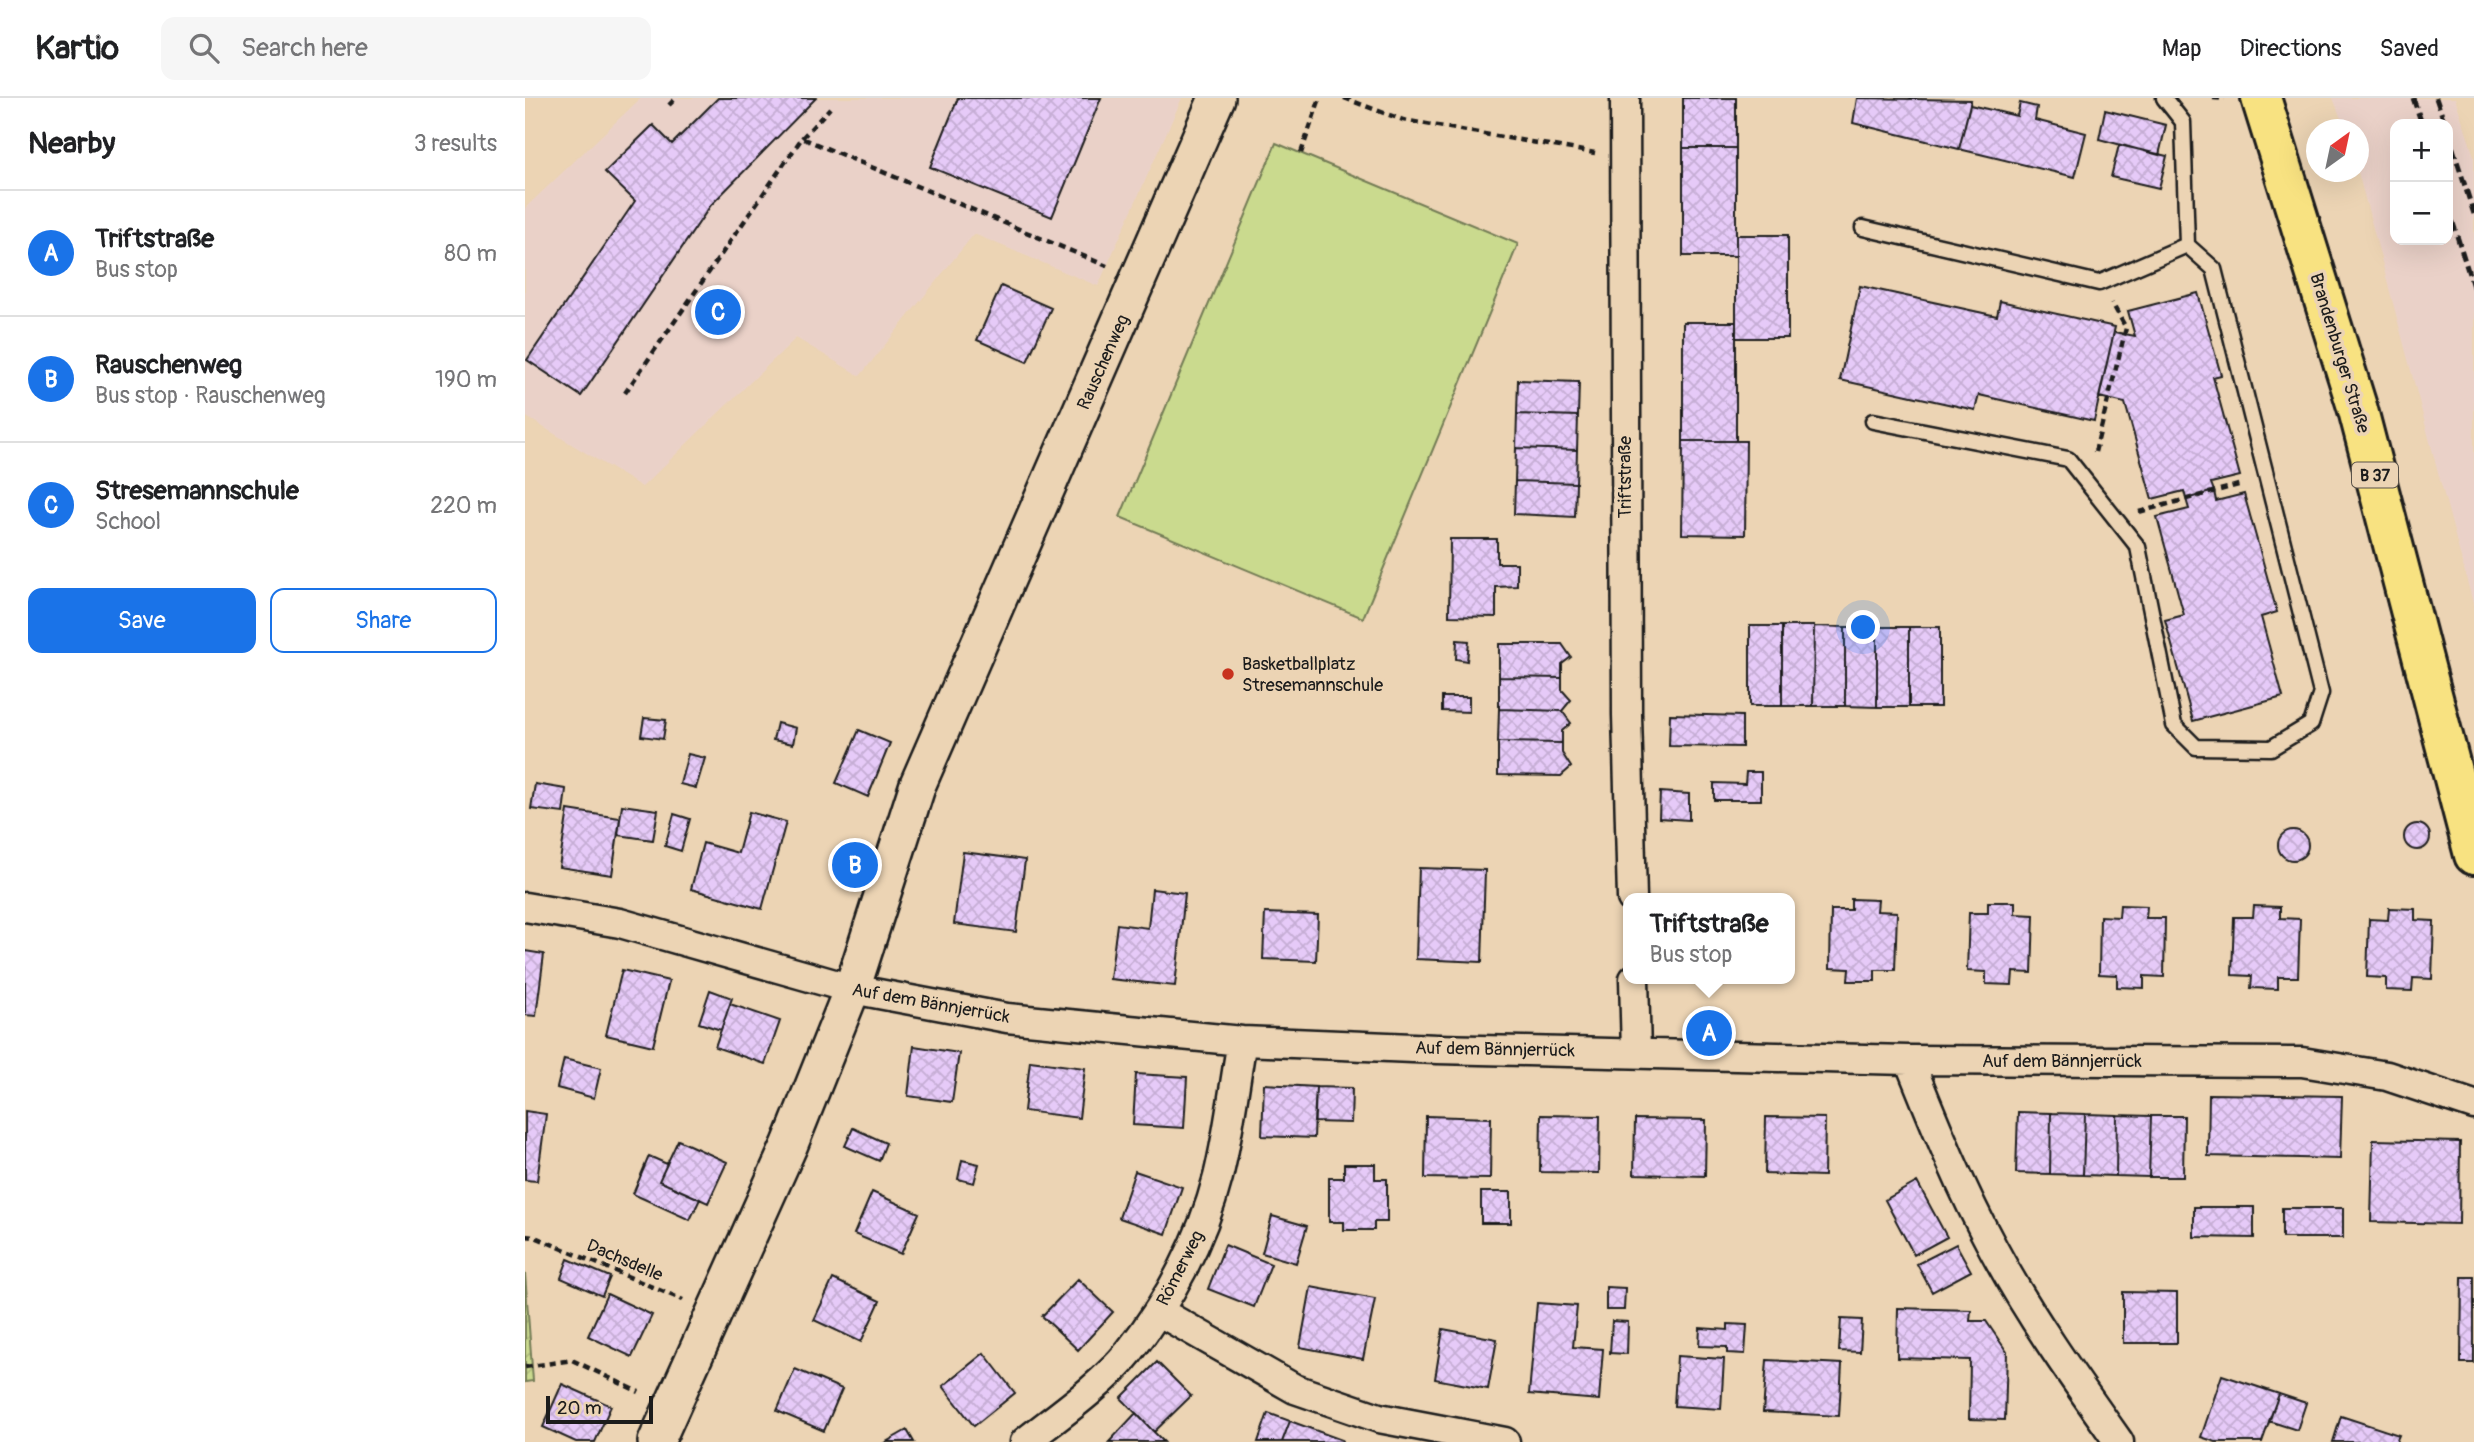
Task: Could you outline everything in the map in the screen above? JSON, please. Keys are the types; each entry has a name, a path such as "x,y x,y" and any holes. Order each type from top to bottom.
{"main road":[{"name":"Brandenburger Straße","path":"2262,98 2358,410 2474,855"}],"street":[{"name":"Rauschenweg","path":"656,1442 790,1144 852,989 918,784 1217,98"},
{"name":"Triftstraße","path":"1625,98 1627,701 1632,893"},
{"name":"Auf dem Bännjerrück","path":"525,907 620,923 852,989 1007,1018 1242,1041 1437,1049 1909,1060 2302,1062 2387,1076 2469,1104"},
{"path":"1634,984 1636,1052"},
{"name":"Römerweg","path":"1024,1442 1070,1407 1128,1354 1158,1311 1195,1246 1218,1177 1242,1041"},
{"path":"1909,1060 1945,1150 1994,1251 2055,1350 2119,1442"},
{"path":"1158,1311 1294,1389 1379,1418 1505,1442"}],"lane":[{"path":"1873,421 2068,459 2138,547 2174,725 2196,747 2271,748 2311,724 2321,693 2214,269 2187,245 2183,122 2164,98"},
{"path":"1863,228 2099,282 2187,245"}],"path":[{"path":"669,106 676,98"},
{"path":"1301,153 1320,98"},
{"path":"1344,98 1403,120 1624,158"},
{"path":"625,393 802,138 830,108"},
{"path":"802,138 983,216 1140,279"},
{"path":"2087,483 2126,328 2099,282"},
{"path":"2115,518 2214,491"},
{"name":"Dachsdelle","path":"525,1236 535,1237 713,1313"},
{"path":"525,1367 572,1360 671,1407"}],"shaded area":[{"path":"641,98 1182,98 1098,286 974,234 860,376 796,338 642,487 525,416 525,208"},
{"path":"2333,98 2455,98 2474,156 2474,607 2361,182 2369,182 2369,119 2341,119"}],"green space":[{"path":"1276,143 1518,244 1363,618 1120,517"},
{"path":"525,1273 533,1381 525,1382"}],"building":[{"path":"718,98 816,98 711,205 581,396 527,360 635,201 605,172 653,125 672,144"},
{"path":"958,98 1101,98 1052,217 930,167"},
{"path":"1683,98 1736,98 1736,148 1683,148"},
{"path":"1857,98 1971,100 1959,149 1853,123"},
{"path":"2020,103 2037,107 2035,120 2086,133 2075,177 1959,149 1970,105 2017,116"},
{"path":"2105,110 2166,125 2159,155 2099,139"},
{"path":"2119,145 2167,156 2159,188 2111,177"},
{"path":"1683,148 1736,148 1736,256 1683,256"},
{"path":"1736,235 1788,235 1788,338 1736,338"},
{"path":"1001,286 1051,308 1027,362 977,340"},
{"path":"1860,286 1997,316 2000,301 2115,327 2094,421 1979,395 1975,410 1840,380"},
{"path":"2198,293 2221,375 2213,377 2240,476 2211,483 2214,491 2186,499 2184,491 2152,499 2125,403 2099,397 2114,332 2135,336 2128,311"},
{"path":"1683,322 1736,322 1736,441 1683,441"},
{"path":"1518,380 1579,382 1578,416 1517,414"},
{"path":"1517,414 1578,416 1577,450 1516,448"},
{"path":"1683,441 1746,441 1745,535 1682,534"},
{"path":"1516,448 1577,450 1576,483 1515,481"},
{"path":"1515,481 1576,483 1575,517 1514,514"},
{"path":"2214,491 2216,501 2244,494 2277,612 2261,617 2283,697 2193,721 2165,620 2184,615 2157,517 2189,509 2186,499"},
{"path":"1450,539 1497,539 1497,563 1517,563 1517,586 1496,587 1496,617 1449,616"},
{"path":"1750,626 1782,626 1782,706 1750,706"},
{"path":"1782,626 1814,626 1813,706 1782,706"},
{"path":"1814,626 1845,627 1845,706 1813,706"},
{"path":"1845,627 1877,627 1877,707 1845,706"},
{"path":"1877,627 1909,627 1909,707 1877,707"},
{"path":"1909,627 1940,627 1940,707 1909,707"},
{"path":"1457,640 1469,641 1467,661 1456,659"},
{"path":"1499,644 1562,644 1571,657 1562,664 1562,678 1499,677"},
{"path":"1499,677 1562,678 1562,690 1571,700 1562,711 1499,709"},
{"path":"1442,697 1469,697 1469,712 1442,711"},
{"path":"1499,709 1562,711 1571,723 1562,731 1562,743 1498,742"},
{"path":"1670,714 1742,716 1742,747 1669,746"},
{"path":"644,718 666,720 663,739 641,736"},
{"path":"777,723 796,728 793,744 773,740"},
{"path":"859,730 890,743 868,797 836,783"},
{"path":"1498,742 1562,743 1562,753 1571,767 1561,776 1498,775"},
{"path":"688,754 705,758 696,788 680,784"},
{"path":"1746,772 1761,772 1761,800 1714,800 1714,783 1745,784"},
{"path":"535,784 566,789 563,813 531,809"},
{"path":"1660,792 1689,794 1689,820 1659,818"},
{"path":"622,805 658,810 653,840 618,835"},
{"path":"568,810 620,818 612,875 559,867"},
{"path":"749,812 786,822 762,909 691,889 703,843 738,853"},
{"path":"674,814 690,819 681,851 665,846"},
{"path":"2417,824 2426,828 2430,837 2426,846 2417,850 2408,846 2404,837 2408,828"},
{"path":"2293,830 2304,834 2308,845 2304,856 2293,860 2282,856 2278,845 2282,834"},
{"path":"963,852 1025,860 1016,932 954,924"},
{"path":"1419,868 1485,870 1482,962 1416,959"},
{"path":"1152,889 1185,893 1175,986 1110,979 1117,924 1148,928"},
{"path":"1851,899 1878,900 1877,911 1897,912 1895,970 1875,970 1875,981 1848,981 1849,969 1830,968 1831,910 1851,910"},
{"path":"1988,902 2015,902 2015,914 2034,915 2032,973 2013,972 2012,985 1986,984 1986,972 1967,971 1969,913 1988,913"},
{"path":"2120,905 2147,906 2146,918 2165,918 2164,977 2144,976 2144,988 2117,987 2117,975 2099,974 2100,916 2119,917"},
{"path":"2254,906 2280,907 2280,918 2300,919 2298,977 2278,977 2278,989 2251,988 2252,976 2232,975 2234,917 2253,917"},
{"path":"2389,908 2415,909 2415,920 2434,921 2432,979 2413,978 2412,991 2386,990 2386,978 2367,977 2369,919 2388,920"},
{"path":"1265,913 1318,915 1316,961 1263,959"},
{"path":"525,951 544,954 536,1016 525,1015"},
{"path":"622,970 669,981 653,1046 606,1035"},
{"path":"710,990 732,998 721,1030 699,1023"},
{"path":"730,1004 780,1021 765,1064 715,1047"},
{"path":"914,1046 959,1053 952,1102 908,1096"},
{"path":"564,1059 601,1068 594,1098 557,1088"},
{"path":"1030,1061 1085,1068 1079,1118 1024,1111"},
{"path":"1136,1074 1187,1077 1184,1128 1133,1125"},
{"path":"1264,1084 1316,1087 1314,1138 1262,1136"},
{"path":"1316,1087 1352,1088 1351,1123 1314,1122"},
{"path":"2209,1094 2342,1096 2340,1159 2208,1156"},
{"path":"525,1111 546,1114 537,1181 525,1180"},
{"path":"2018,1112 2051,1113 2050,1174 2016,1173"},
{"path":"2051,1113 2085,1114 2083,1175 2050,1174"},
{"path":"2085,1114 2117,1115 2116,1176 2083,1175"},
{"path":"1541,1115 1600,1116 1599,1173 1540,1172"},
{"path":"2117,1115 2151,1116 2149,1177 2116,1176"},
{"path":"1426,1116 1491,1118 1490,1179 1425,1178"},
{"path":"2151,1116 2184,1116 2183,1177 2149,1177"},
{"path":"1766,1117 1825,1118 1824,1176 1765,1174"},
{"path":"1635,1119 1706,1120 1705,1176 1634,1174"},
{"path":"853,1128 886,1143 879,1161 845,1146"},
{"path":"678,1140 727,1162 708,1203 659,1181"},
{"path":"2373,1140 2460,1142 2459,1224 2371,1222"},
{"path":"649,1156 667,1164 659,1181 700,1199 690,1220 633,1194"},
{"path":"962,1160 979,1164 974,1183 958,1179"},
{"path":"1344,1164 1375,1164 1375,1179 1387,1179 1387,1222 1374,1222 1374,1230 1344,1230 1344,1222 1329,1222 1329,1178 1344,1178"},
{"path":"1135,1171 1182,1187 1166,1234 1119,1218"},
{"path":"1917,1182 1947,1237 1914,1255 1885,1200"},
{"path":"872,1192 919,1213 901,1254 854,1234"},
{"path":"1481,1192 1511,1192 1511,1223 1481,1223"},
{"path":"2194,1207 2254,1207 2254,1238 2194,1237"},
{"path":"2282,1208 2343,1208 2343,1238 2282,1238"},
{"path":"1272,1216 1307,1226 1296,1263 1262,1253"},
{"path":"1956,1244 1971,1271 1932,1292 1917,1264"},
{"path":"1225,1245 1271,1264 1254,1307 1208,1289"},
{"path":"568,1259 610,1277 602,1296 561,1278"},
{"path":"2462,1277 2474,1277 2474,1363 2461,1363"},
{"path":"833,1279 880,1301 861,1342 814,1320"},
{"path":"1078,1279 1113,1312 1078,1350 1042,1316"},
{"path":"1311,1287 1375,1299 1363,1359 1300,1347"},
{"path":"1606,1287 1625,1288 1624,1310 1606,1310"},
{"path":"2123,1292 2177,1293 2177,1343 2123,1343"},
{"path":"607,1294 652,1315 632,1357 588,1336"},
{"path":"1537,1303 1577,1306 1573,1347 1603,1349 1599,1400 1529,1394"},
{"path":"1898,1308 1971,1310 1970,1321 1986,1321 2007,1352 2005,1420 1969,1419 1970,1360 1897,1358"},
{"path":"1841,1319 1862,1320 1860,1352 1839,1351"},
{"path":"1612,1321 1628,1322 1627,1354 1610,1353"},
{"path":"1728,1324 1747,1325 1745,1354 1727,1353 1727,1347 1699,1346 1700,1328 1728,1330"},
{"path":"1443,1329 1497,1339 1488,1389 1435,1379"},
{"path":"984,1353 1015,1393 974,1426 943,1386"},
{"path":"1677,1356 1724,1359 1721,1409 1674,1406"},
{"path":"1767,1360 1842,1364 1839,1416 1763,1412"},
{"path":"1157,1362 1191,1396 1154,1432 1121,1398"},
{"path":"795,1369 842,1389 824,1431 777,1411"},
{"path":"2222,1375 2279,1394 2262,1442 2216,1442 2201,1437"},
{"path":"562,1384 611,1406 595,1442 576,1442 543,1427"},
{"path":"2279,1394 2306,1403 2297,1430 2269,1421"},
{"path":"1136,1413 1154,1432 1164,1442 1109,1442"},
{"path":"1268,1413 1290,1421 1282,1442 1258,1442"},
{"path":"2341,1416 2399,1435 2396,1442 2333,1442"},
{"path":"1290,1421 1342,1440 1282,1442"},
{"path":"907,1430 914,1442 886,1442"}],"railway":[{"path":"2413,98 2420,119"},
{"path":"2436,98 2443,119"},
{"path":"2453,149 2474,214"},
{"path":"2453,223 2474,290"}],"place":[{"name":"Stresemannschule","path":"718,312"},
{"name":"Basketballplatz Stresemannschule","path":"1228,674"},
{"name":"Rauschenweg","path":"855,865"},
{"name":"Triftstraße","path":"1709,1033"}]}
